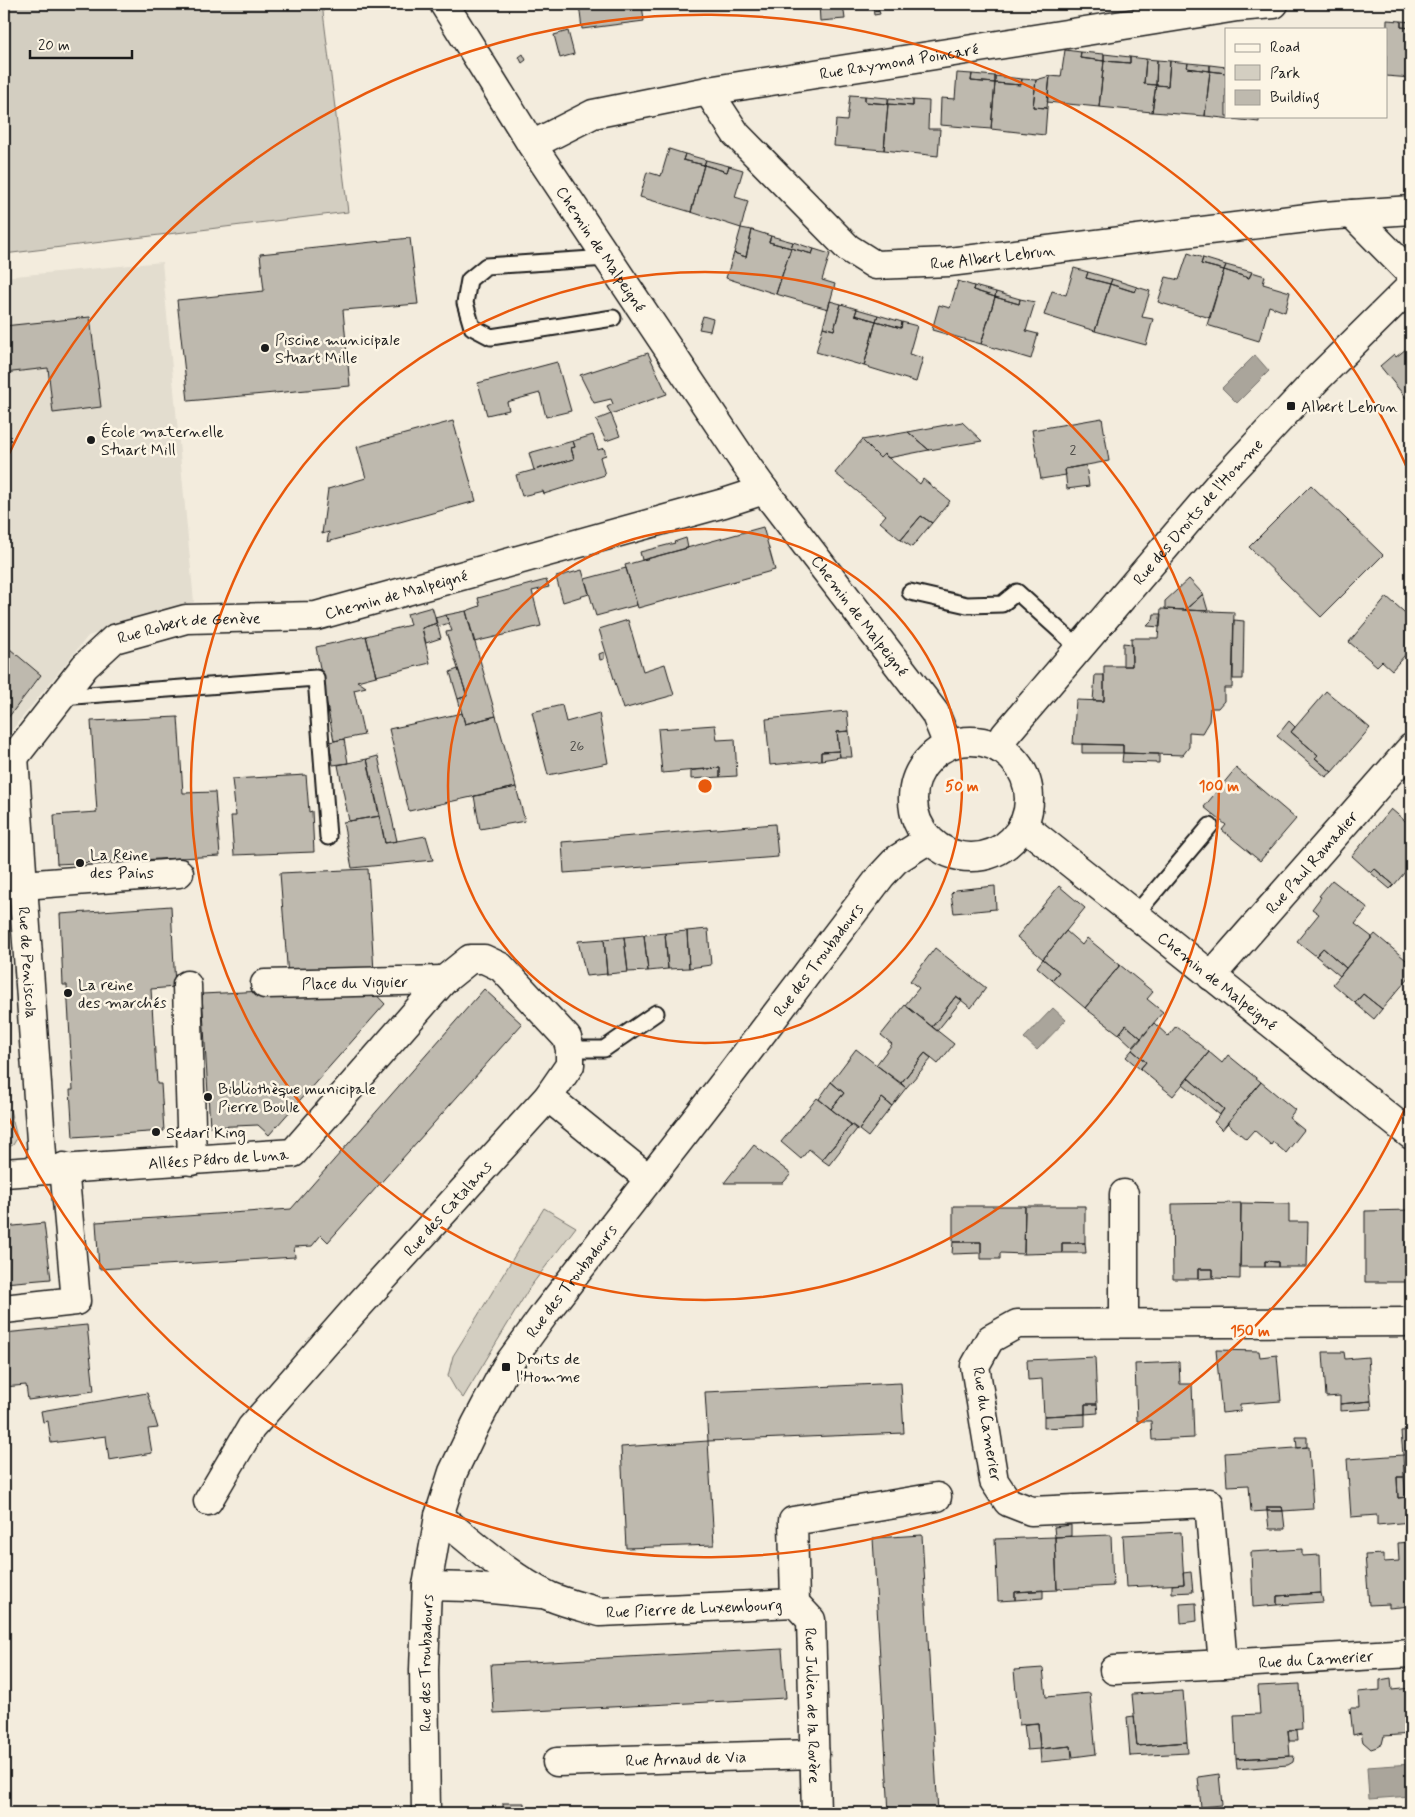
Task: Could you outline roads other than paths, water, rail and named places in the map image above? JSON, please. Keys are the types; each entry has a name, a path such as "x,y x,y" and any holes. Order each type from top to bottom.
{"street":[{"name":"Chemin de Malpeigné","path":"444,4 532,145 764,490 935,713 948,746"},
{"name":"Rue Raymond Poincaré","path":"532,145 593,114 708,90 1237,5 1274,4"},
{"name":"Rue Albert Lebrun","path":"708,90 736,134 848,248 876,265 949,262 1324,216 1411,210"},
{"path":"1352,214 1411,274"},
{"name":"Rue des Droits de l'Homme","path":"1000,749 1005,735 1221,482 1318,378 1411,286"},
{"name":"Chemin de Malpeigné","path":"316,616 696,511 764,490"},
{"name":"Rue Robert de Genève","path":"9,764 85,666 114,639 186,619 316,616"},
{"path":"966,742 984,743 1000,749 1012,758 1021,769 1027,783 1029,797 1028,812 1023,825 1012,841 997,852 979,857 961,857 943,850 929,839 919,826 914,811 914,787 924,765 934,754 948,746 966,742"},
{"name":"Rue Paul Ramadier","path":"1211,976 1411,748"},
{"name":"Rue de Peniscola","path":"9,764 54,1168"},
{"name":"Chemin de Malpeigné","path":"1023,825 1411,1135"},
{"name":"Rue des Troubadours","path":"426,1813 424,1670 428,1586 439,1516 453,1472 476,1424 506,1367 546,1312 730,1076 881,876 896,860 929,839"},
{"path":"23,885 179,873"},
{"path":"444,980 470,959 484,959 501,967 567,1038 570,1049"},
{"name":"Allées Pédro de Luna","path":"4,1172 293,1153 444,980"},
{"name":"Place du Viguier","path":"264,984 444,980"},
{"path":"187,985 192,1161"},
{"name":"Rue des Catalans","path":"208,1501 251,1428 351,1314 548,1097 570,1065 570,1049"},
{"path":"548,1097 649,1179"},
{"path":"4,1309 76,1301 54,1168"},
{"path":"1124,1194 1124,1323"},
{"name":"Rue du Camerier","path":"1411,1322 1017,1324 990,1339 975,1366 994,1481 1008,1502 1031,1510 1209,1502 1223,1664 1411,1653"},
{"name":"Rue Pierre de Luxembourg","path":"439,1516 510,1572 548,1595 600,1612 795,1603 792,1521 937,1497"},
{"name":"Rue Pierre de Luxembourg","path":"428,1586 470,1587 548,1595"},
{"name":"Rue Julien de la Rovère","path":"795,1603 811,1620 816,1813"},
{"path":"1114,1670 1223,1664"},
{"name":"Rue Arnaud de Via","path":"557,1762 815,1754"}],"lane":[{"path":"607,258 486,266 469,280 465,303 472,328 491,337 613,318"},
{"path":"910,592 967,605 1002,604 1017,592 1079,648"},
{"path":"61,697 316,678 328,837"},
{"path":"1135,915 1210,826"},
{"path":"570,1049 604,1049 656,1013"}],"place":[{"name":"Piscine municipale Stuart Mille","path":"265,348"},
{"name":"Albert Lebrun","path":"1291,406"},
{"name":"École maternelle Stuart Mill","path":"91,440"},
{"name":"La Reine des Pains","path":"80,863"},
{"name":"La reine des marchés","path":"68,993"},
{"name":"Bibliothèque municipale Pierre Boulle","path":"208,1097"},
{"name":"Sedari King","path":"156,1132"},
{"name":"Droits de l'Homme","path":"506,1367"}]}
